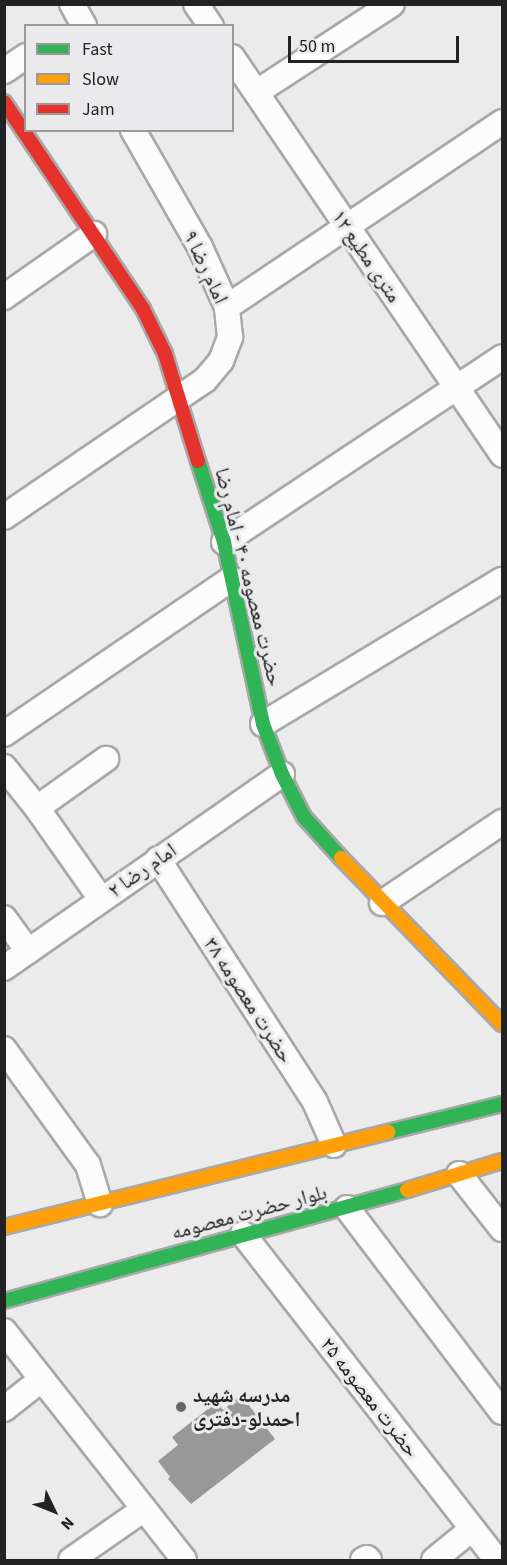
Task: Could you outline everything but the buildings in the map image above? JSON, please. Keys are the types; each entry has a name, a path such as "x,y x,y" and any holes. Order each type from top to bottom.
{"street":[{"path":"196,4 210,24"},
{"path":"257,92 392,4"},
{"path":"4,71 24,58"},
{"name":"۱۲ متری مطیع","path":"234,60 502,455"},
{"name":"حضرت معصومه ۴۰ - امام رضا","path":"4,102 24,131"},
{"path":"227,307 502,122"},
{"name":"حضرت معصومه ۴۰ - امام رضا","path":"24,132 143,309 165,354 224,542 263,724 282,774 304,817 382,903 502,1024"},
{"name":"امام رضا ۹","path":"4,517 205,380 221,361 230,337 227,307 200,248 134,132"},
{"path":"4,297 94,234"},
{"path":"224,542 502,357"},
{"path":"4,734 231,579"},
{"path":"263,724 502,580"},
{"path":"37,808 106,759"},
{"path":"4,767 37,808 101,898"},
{"name":"امام رضا ۲","path":"4,968 101,898 282,774"},
{"path":"382,903 502,822"},
{"name":"حضرت معصومه ۳۸","path":"158,859 315,1102 334,1145"},
{"path":"4,918 28,951"},
{"path":"4,1048 88,1165 100,1204"},
{"name":"بلوار حضرت معصومه","path":"4,1227 502,1104"},
{"name":"بلوار حضرت معصومه","path":"4,1301 243,1234 347,1208 502,1161"},
{"path":"459,1174 502,1230"},
{"path":"347,1208 502,1412"},
{"name":"حضرت معصومه ۲۵","path":"243,1234 497,1560"},
{"path":"4,1332 184,1560"},
{"path":"4,1410 42,1379"},
{"path":"71,1560 144,1509"},
{"path":"434,1560 472,1529"},
{"path":"363,1560 367,1558 369,1560"}],"traffic: fast":[{"path":"198,461 224,542 263,724 282,774 304,817 341,858"},
{"path":"388,1132 502,1104"},
{"path":"4,1301 407,1190"}],"traffic: slow":[{"path":"341,858 502,1024"},
{"path":"4,1227 388,1132"},
{"path":"407,1190 502,1161"}],"traffic: jam":[{"path":"4,102 24,132"},
{"path":"24,132 143,309 165,354 198,461"}],"place":[{"name":"مدرسه شهید احمدلو-دفتری","path":"181,1407"}]}
